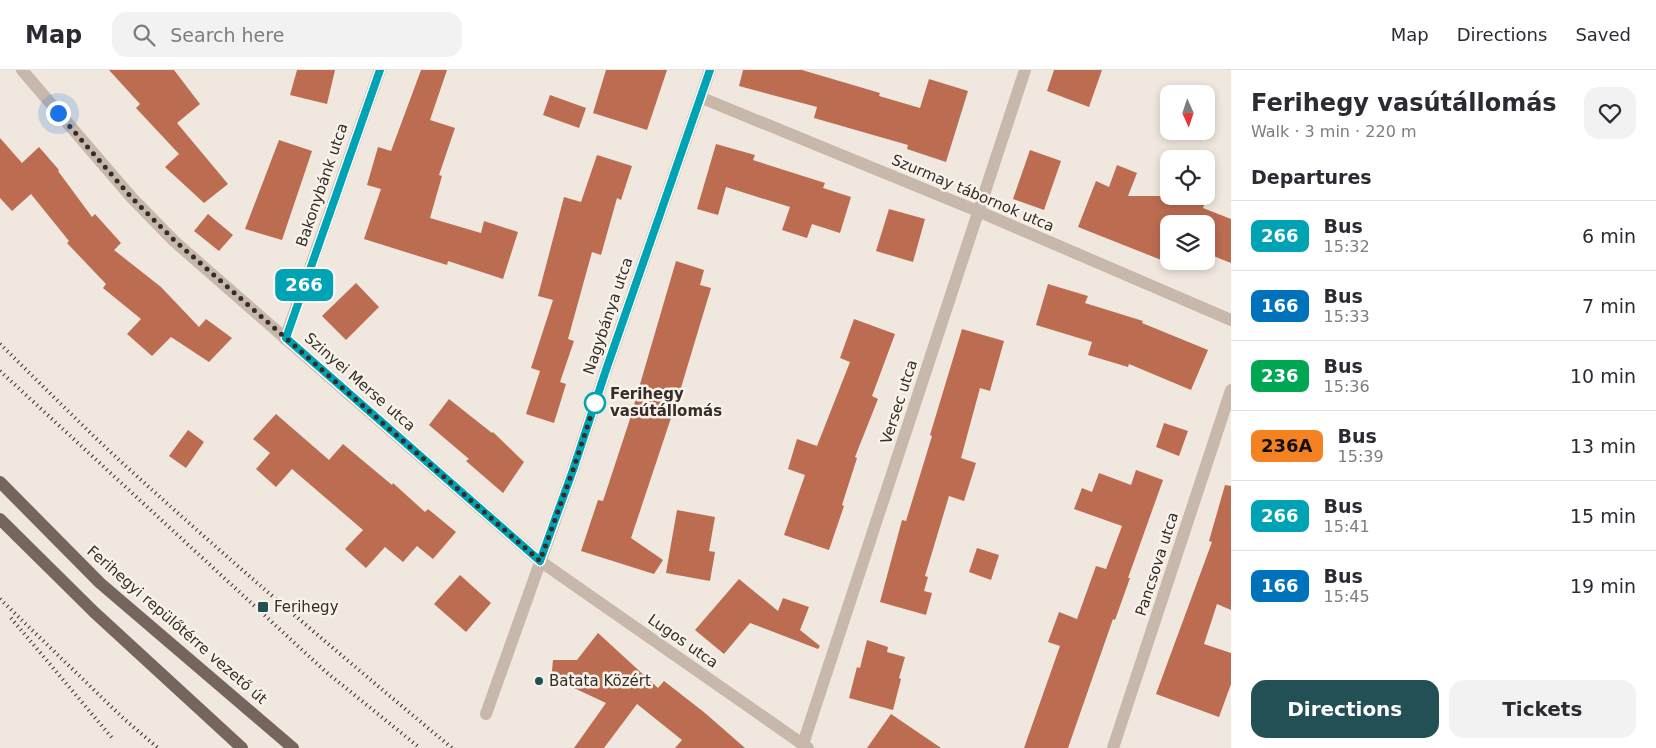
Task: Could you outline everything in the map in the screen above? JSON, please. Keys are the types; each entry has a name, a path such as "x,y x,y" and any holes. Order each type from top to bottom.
{"main road":[{"name":"Ferihegyi repülőtérre vezető út","path":"0,482 100,583 293,748"},
{"path":"0,520 94,612 242,748"}],"street":[{"name":"Szinyei Merse utca","path":"22,70 146,212 174,240 540,561"},
{"name":"Bakonybánk utca","path":"286,338 380,70"},
{"name":"Nagybánya utca","path":"486,714 573,470 606,370 702,98 710,70"},
{"name":"Versec utca","path":"806,746 1025,70"},
{"name":"Szurmay tábornok utca","path":"702,98 980,212 1231,320"},
{"name":"Pancsova utca","path":"1113,748 1231,390"},
{"name":"Lugos utca","path":"540,561 806,746"}],"building":[{"path":"109,70 174,70 200,104 177,123 228,184 204,203 165,167 179,154 136,108 140,104"},
{"path":"297,70 335,70 327,104 290,95"},
{"path":"421,70 447,70 430,120 455,128 439,175 442,176 430,218 481,233 484,221 518,232 503,279 448,261 447,265 364,239 381,189 367,185 378,147 391,151"},
{"path":"606,70 667,70 647,130 593,113"},
{"path":"743,70 802,70 880,93 879,96 920,108 929,79 968,91 946,162 907,149 908,145 814,118 817,107 739,86"},
{"path":"1054,70 1102,70 1089,107 1047,91"},
{"path":"550,95 586,108 579,128 543,115"},
{"path":"0,138 22,163 39,147 59,170 92,217 95,214 121,243 114,250 161,287 199,327 206,319 232,338 209,362 171,337 152,356 127,334 141,319 103,288 106,284 67,243 69,241 31,194 12,211 0,198"},
{"path":"279,140 312,151 282,240 245,229"},
{"path":"716,144 755,155 753,160 825,183 823,188 851,197 840,233 812,224 807,238 782,230 790,207 726,187 718,215 697,209"},
{"path":"1030,150 1061,161 1044,210 1013,199"},
{"path":"597,155 632,166 621,200 617,198 601,255 592,252 568,339 574,341 560,382 566,384 554,423 526,414 540,371 531,368 553,300 538,296 564,197 581,202"},
{"path":"1117,165 1137,173 1128,196 1160,196 1160,205 1204,205 1203,208 1231,219 1231,263 1215,257 1215,215 1160,215 1160,259 1078,227 1096,181 1109,187"},
{"path":"889,209 925,219 913,262 876,251"},
{"path":"208,214 233,235 219,251 194,231"},
{"path":"676,261 704,270 700,285 711,288 680,391 631,538 663,560 654,574 581,551 598,500 603,501 629,422"},
{"path":"356,283 379,307 346,340 322,316"},
{"path":"1048,284 1088,296 1085,303 1143,321 1142,323 1208,350 1191,390 1129,364 1128,367 1088,355 1092,342 1036,325"},
{"path":"854,319 895,334 872,396 878,399 855,457 857,458 842,505 844,506 829,550 784,535 805,475 788,469 797,439 817,446 850,362 840,358"},
{"path":"962,329 1004,341 990,391 980,388 961,458 976,463 964,501 949,496 925,576 928,577 924,591 932,593 926,615 880,602 902,520 906,521"},
{"path":"449,399 493,432 524,462 503,493 466,461 469,459 429,425"},
{"path":"276,414 329,460 343,444 392,485 393,483 425,512 428,509 456,532 433,559 417,546 403,562 385,547 366,568 345,549 363,530 292,469 276,487 256,469 270,453 253,439"},
{"path":"1164,423 1188,431 1179,456 1156,447"},
{"path":"188,430 204,442 186,468 169,456"},
{"path":"1136,470 1163,480 1128,578 1130,578 1115,620 1113,619 1068,748 1024,748 1060,646 1048,642 1059,612 1077,619 1096,566 1106,569 1122,526 1074,509 1082,488 1092,492 1099,473 1131,485"},
{"path":"1225,485 1231,486 1231,610 1217,604 1204,644 1231,653 1231,684 1219,717 1156,694 1212,542 1209,541"},
{"path":"677,510 715,517 709,551 715,552 710,581 666,573"},
{"path":"977,548 999,555 991,580 969,572"},
{"path":"460,575 491,603 466,632 434,604"},
{"path":"739,579 778,611 783,598 809,607 800,630 820,646 818,649 750,623 724,654 695,630"},
{"path":"598,633 658,688 664,681 745,748 675,748 682,740 637,704 604,748 574,748 606,703 574,688 551,682 553,660 577,660"},
{"path":"867,640 888,647 887,652 905,657 893,710 849,698 857,667 860,668"},
{"path":"891,714 941,748 867,748"}],"railway":[{"path":"0,344 87,430 199,532 452,748"},
{"path":"0,371 326,672 420,748"},
{"path":"0,599 123,718 158,748"},
{"path":"11,618 113,739"}],"bus line":[{"name":"266","path":"380,70 286,338 540,561 702,98 710,70"}],"place":[{"name":"Ferihegy vasútállomás","path":"595,403"},
{"name":"Ferihegy","path":"263,607"},
{"name":"Batata Közért","path":"539,681"}],"route":[{"path":"58,113 132,198 174,240 540,561 595,403"}]}
